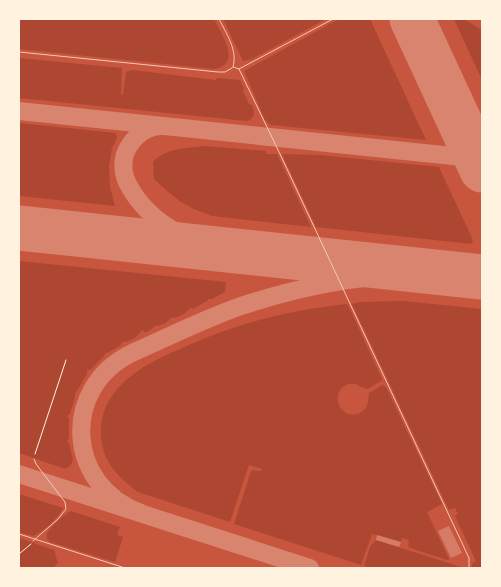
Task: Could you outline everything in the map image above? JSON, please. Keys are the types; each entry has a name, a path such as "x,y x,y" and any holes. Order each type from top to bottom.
{"lane":[{"path":"19,52 225,72 233,67 234,52 219,19"},
{"path":"239,69 333,19"},
{"path":"233,67 239,69 284,163 469,558 469,568"},
{"path":"34,458 36,464 63,500 66,509 35,540"},
{"path":"19,534 125,568"}],"path":[{"path":"34,458 66,360"},
{"path":"19,554 35,540"}],"shaded area":[{"path":"19,19 214,19 225,40 229,55 223,66 214,69 19,49"},
{"path":"223,19 326,19 252,59 243,61"},
{"path":"339,19 370,19 426,140 271,125 265,120 244,71"},
{"path":"454,19 464,19 482,30 482,80"},
{"path":"19,58 122,68 121,95 123,95 126,72 132,70 216,80 217,78 240,80 249,104 252,105 254,114 247,121 19,98"},
{"path":"19,123 116,133 117,138 112,148 109,166 110,187 115,206 19,196"},
{"path":"205,146 266,151 266,154 277,154 311,227 212,216 181,202 154,179 153,162 158,157 170,151"},
{"path":"282,154 320,155 439,167 473,241 471,244 316,227"},
{"path":"19,261 226,282 225,292 193,309 190,308 163,324 154,326 145,333 142,330 134,339 122,342 121,345 105,353 90,370 87,370 87,374 75,393 70,414 67,416 69,419 69,438 67,441 73,460 70,466 65,469 19,453"},
{"path":"403,301 482,309 482,568 471,568 476,561 455,516 458,514 455,508 449,510 352,304 360,302"},
{"path":"346,304 382,379 368,389 356,384 349,384 343,387 339,392 339,404 346,413 353,415 360,413 367,406 369,393 382,385 386,387 442,504 427,512 449,559 447,560 410,548 408,546 409,540 402,538 401,542 372,534 361,565 234,524 251,471 260,471 262,469 249,465 230,522 138,492 123,480 111,466 106,458 101,440 101,423 105,410 110,398 118,388 142,368 163,356 240,326 302,310"},
{"path":"19,494 63,508 54,521 37,534 33,536 19,532"},
{"path":"71,511 120,527 117,535 123,537 115,562 48,540 47,535 50,529"},
{"path":"19,538 54,550 58,563 53,568 19,568"},
{"path":"376,540 462,568 372,568 364,566 370,547"}],"building":[{"path":"449,526 462,553 451,558 438,531"},
{"path":"377,535 401,542 399,547 376,540"}],"taxiway":[{"path":"19,111 482,159"},
{"path":"160,126 142,132 126,151 123,166 129,186 149,212 175,231 205,244 237,251"},
{"path":"467,138 482,155"},
{"path":"141,513 116,500 98,482 86,460 81,436 83,412 92,389 109,369 132,353 186,328 241,306 300,289 381,276 482,277"},
{"path":"19,474 310,568"}],"runway":[{"path":"412,19 482,170"},
{"path":"19,228 482,277"}]}
